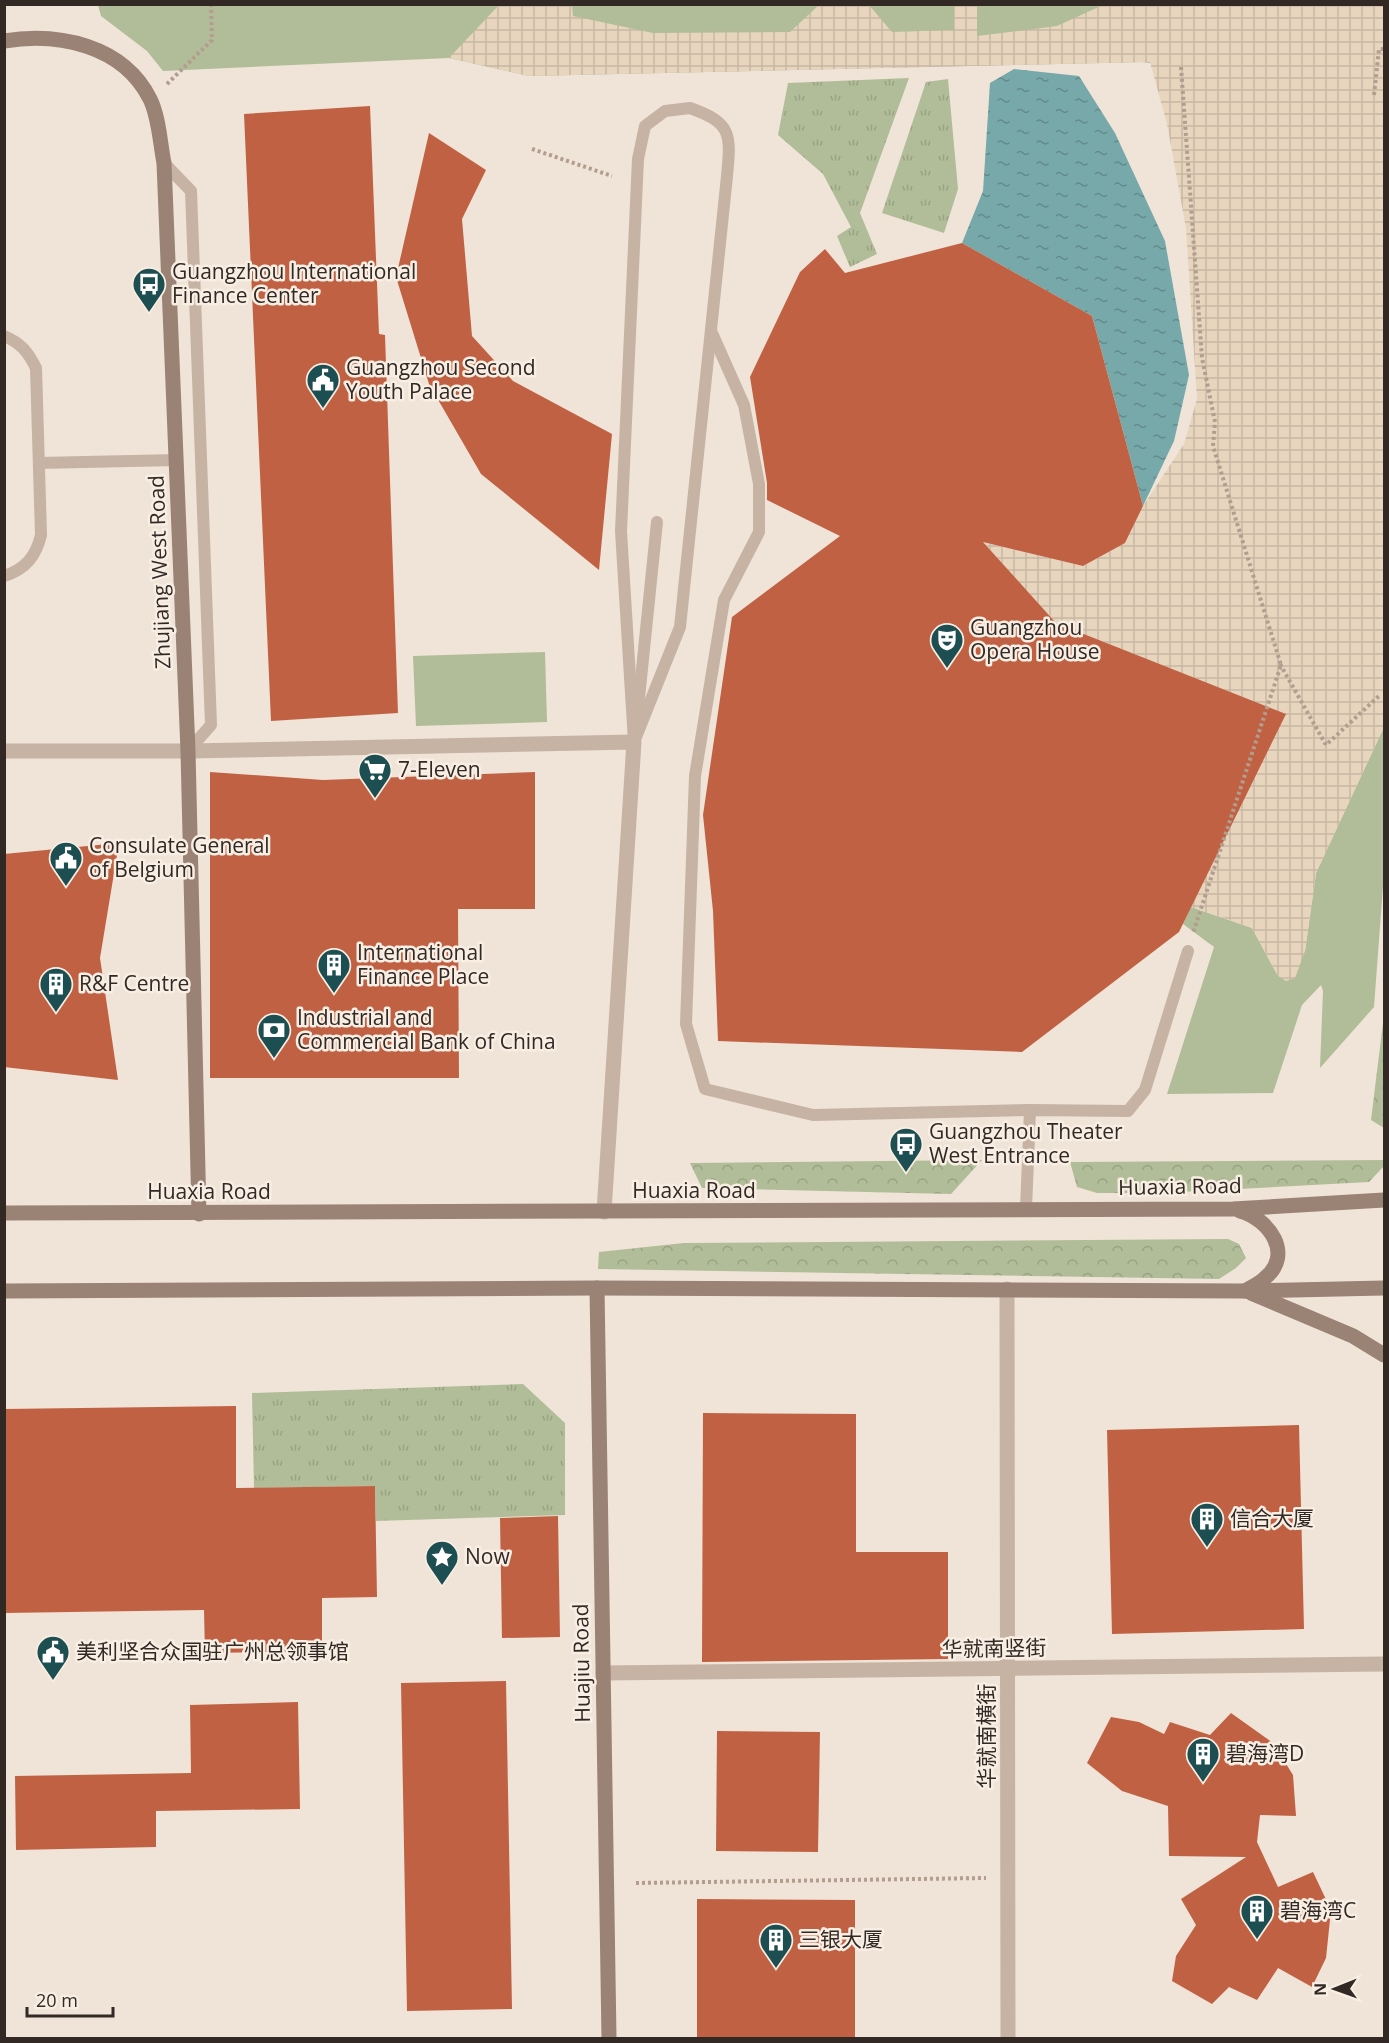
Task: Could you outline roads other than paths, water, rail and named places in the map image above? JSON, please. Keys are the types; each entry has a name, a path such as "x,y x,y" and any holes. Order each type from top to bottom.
{"main road":[{"name":"Zhujiang West Road","path":"4,40 26,37 75,41 98,50 118,63 139,82 151,100 164,163 189,752 199,1214"},
{"name":"Huaxia Road","path":"4,1213 1233,1209 1356,1203 1384,1198"},
{"path":"1233,1209 1255,1215 1267,1224 1275,1239 1278,1254 1274,1267 1266,1278 1245,1291"},
{"path":"4,1291 597,1288 1245,1291 1384,1288"},
{"name":"Huajiu Road","path":"597,1288 609,2038"},
{"path":"1245,1291 1353,1336 1384,1355"}],"street":[{"path":"4,751 189,752 634,742 604,1212"},
{"name":"华就南横街","path":"1007,1289 1008,2038"},
{"name":"华就南竖街","path":"603,1673 1384,1664"}],"lane":[{"path":"690,108 715,117 728,133 727,176 680,627 634,742 621,531 638,159 645,126 665,111 690,108"},
{"path":"164,163 191,191 211,725 189,752"},
{"path":"711,331 744,405 759,484 759,532 724,600 695,776 686,1024 705,1089 813,1115 1030,1110 1128,1111 1145,1090 1188,951"},
{"path":"4,336 19,343 29,354 36,368 40,535 38,549 30,561 19,570 4,576"},
{"path":"39,463 177,460"},
{"path":"634,742 657,522"},
{"path":"1026,1209 1030,1110"}],"water":[{"path":"1014,69 1079,76 1115,133 1165,241 1189,375 1174,441 1143,506 1092,316 962,243 983,191 990,83"}],"place":[{"name":"Guangzhou International Finance Center","path":"149,313"},
{"name":"Guangzhou Second Youth Palace","path":"323,409"},
{"name":"Guangzhou Opera House","path":"947,669"},
{"name":"7-Eleven","path":"375,799"},
{"name":"Consulate General of Belgium","path":"66,887"},
{"name":"International Finance Place","path":"334,994"},
{"name":"R&F Centre","path":"56,1013"},
{"name":"Industrial and Commercial Bank of China","path":"274,1059"},
{"name":"Guangzhou Theater West Entrance","path":"906,1173"},
{"name":"信合大厦","path":"1207,1548"},
{"name":"Now","path":"442,1586"},
{"name":"美利坚合众国驻广州总领事馆","path":"53,1681"},
{"name":"碧海湾D","path":"1203,1783"},
{"name":"碧海湾C","path":"1257,1940"},
{"name":"三银大厦","path":"776,1969"}]}
